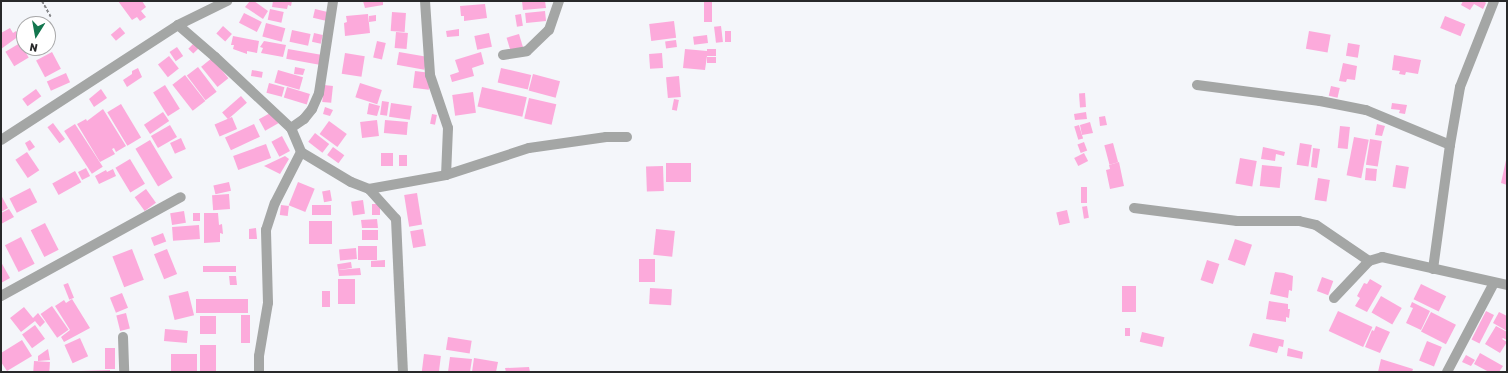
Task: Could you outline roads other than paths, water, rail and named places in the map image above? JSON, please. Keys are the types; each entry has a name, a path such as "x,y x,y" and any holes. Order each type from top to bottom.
{"street":[{"path":"1,140 178,25 227,1"},
{"path":"291,128 304,119 312,109 319,93 333,1"},
{"path":"425,1 430,75 448,128 446,175"},
{"path":"504,55 527,51 549,30 559,1"},
{"path":"1433,268 1450,145 1460,87 1494,1"},
{"path":"178,25 215,57 291,128 301,152 351,182 369,188 446,175 529,148 606,136 627,137"},
{"path":"1197,85 1320,101 1366,110 1450,145"},
{"path":"258,372 259,356 268,303 266,230 275,203 301,152"},
{"path":"369,188 396,219 403,372"},
{"path":"1,296 181,197"},
{"path":"1134,208 1237,221 1299,221 1316,226 1369,260"},
{"path":"1334,298 1369,260 1382,257 1507,285"},
{"path":"1447,372 1494,283"},
{"path":"124,337 124,372"}]}
